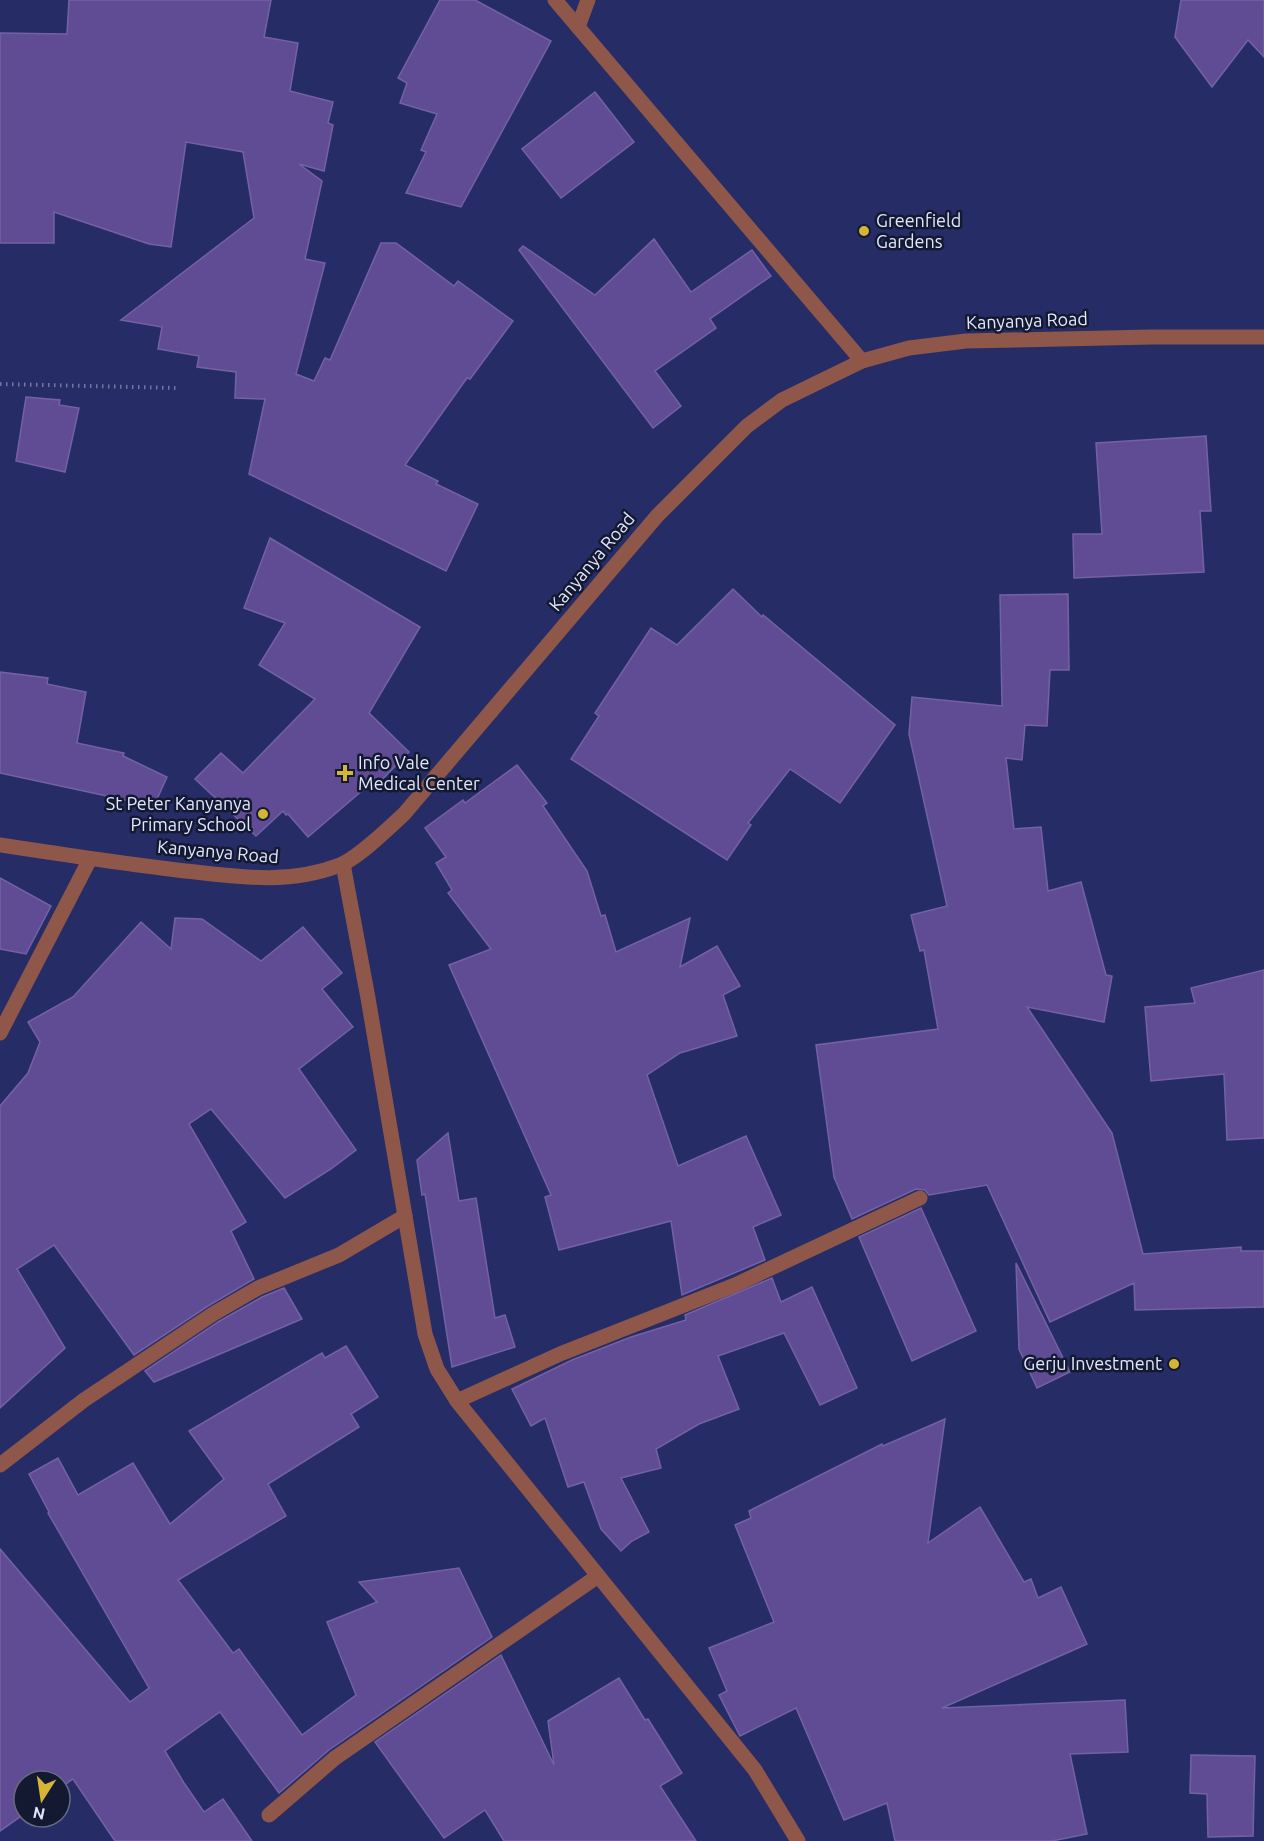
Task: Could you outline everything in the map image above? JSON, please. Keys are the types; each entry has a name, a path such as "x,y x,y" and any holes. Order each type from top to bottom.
{"street":[{"path":"555,0 862,361"},
{"path":"578,27 588,0"},
{"name":"Kanyanya Road","path":"0,845 90,859 254,879 303,877 343,864 404,814 657,516 747,426 782,400 862,361 909,348 966,341 1264,337"},
{"path":"0,1033 90,859"},
{"path":"343,864 425,1334 437,1369 457,1401 755,1770 798,1841"},
{"path":"457,1401 560,1354 735,1285 920,1198"},
{"path":"0,1465 84,1400 213,1314 258,1288 339,1255 405,1216"},
{"path":"269,1815 335,1758 598,1576"}],"path":[{"path":"0,384 177,388"}],"building":[{"path":"69,0 271,0 264,37 298,43 290,91 333,102 328,123 333,125 324,171 299,164 322,181 305,259 325,263 296,374 314,381 325,358 330,360 381,243 396,243 454,286 458,281 513,321 470,379 467,378 405,465 438,481 436,484 478,504 446,571 249,474 265,399 235,398 236,372 197,367 199,356 158,349 162,327 121,320 254,218 243,152 186,142 171,247 149,244 54,212 54,243 0,243 0,33 67,34"},
{"path":"440,0 475,0 551,41 461,207 406,193 426,152 421,150 437,114 400,103 407,83 398,78"},
{"path":"1181,0 1264,0 1264,57 1248,40 1212,87 1175,37"},
{"path":"595,92 634,142 561,198 522,149"},
{"path":"654,239 691,292 752,250 771,276 710,319 716,328 655,371 681,406 653,428 519,250 523,246 595,295"},
{"path":"26,397 60,400 59,405 79,408 65,472 16,461"},
{"path":"1206,436 1211,511 1200,511 1204,572 1074,578 1073,534 1102,534 1096,443"},
{"path":"270,538 420,627 369,713 409,752 375,787 371,783 308,837 283,811 256,836 195,779 221,753 243,773 315,699 259,665 285,623 244,608"},
{"path":"733,589 762,617 763,615 895,725 840,803 790,769 748,823 751,825 727,860 571,759 599,716 595,713 651,628 677,645"},
{"path":"1068,594 1069,670 1050,670 1047,726 1025,725 1022,760 1006,758 1014,829 1041,827 1048,891 1081,882 1106,975 1112,976 1104,1022 1027,1007 1112,1133 1143,1254 1241,1247 1241,1251 1264,1251 1264,1307 1135,1310 1134,1283 1050,1322 987,1185 929,1195 925,1190 916,1189 852,1219 834,1177 816,1045 938,1029 924,950 920,951 911,915 947,906 909,734 912,697 1002,706 1000,595"},
{"path":"0,672 48,678 47,684 86,692 77,743 124,753 123,756 167,777 152,810 130,801 0,773"},
{"path":"517,765 547,803 543,806 587,871 601,916 605,915 616,952 690,918 680,967 717,946 740,986 723,995 737,1036 680,1053 647,1075 678,1166 746,1136 781,1215 753,1227 765,1260 682,1295 671,1221 559,1250 545,1197 551,1195 449,965 491,949 448,893 452,890 436,863 446,857 425,828 463,800 465,803"},
{"path":"0,878 51,906 26,954 0,949"},
{"path":"175,918 202,919 261,961 303,927 342,973 322,989 353,1027 299,1069 356,1150 285,1198 211,1109 189,1124 246,1222 231,1231 254,1279 208,1306 134,1355 54,1245 17,1269 65,1348 0,1408 0,1106 28,1073 40,1042 28,1022 73,997 141,922 171,949"},
{"path":"1264,970 1264,1138 1227,1140 1224,1074 1151,1081 1145,1007 1195,1003 1191,988"},
{"path":"448,1133 459,1201 476,1198 495,1318 505,1315 515,1347 452,1367 425,1194 422,1195 417,1160"},
{"path":"921,1208 976,1331 912,1361 859,1237"},
{"path":"1016,1263 1070,1372 1037,1388 1019,1349"},
{"path":"772,1278 781,1302 812,1287 857,1388 820,1405 784,1333 718,1356 739,1409 699,1424 656,1449 661,1468 621,1478 649,1532 632,1541 621,1551 601,1529 584,1482 568,1487 545,1418 531,1426 512,1389 572,1360 631,1337 686,1320 685,1315"},
{"path":"284,1288 302,1319 154,1382 145,1371 218,1322 262,1297"},
{"path":"346,1346 378,1397 351,1414 359,1427 268,1484 286,1516 178,1580 233,1653 239,1649 302,1735 356,1695 327,1622 377,1602 359,1582 459,1568 492,1637 329,1750 279,1793 220,1712 165,1751 204,1812 223,1799 252,1841 115,1841 72,1780 72,1769 12,1769 12,1822 0,1831 0,1549 130,1702 149,1688 48,1513 29,1474 58,1458 78,1495 133,1463 170,1524 224,1479 189,1431 322,1353 325,1358"},
{"path":"945,1419 928,1543 980,1507 1024,1582 1031,1579 1038,1598 1061,1587 1087,1644 942,1708 1125,1700 1128,1752 1070,1754 1087,1834 1052,1841 895,1841 887,1803 844,1820 796,1708 740,1736 719,1695 727,1691 709,1648 774,1622 735,1525 751,1518 749,1511 882,1444 883,1446"},
{"path":"501,1655 554,1765 548,1721 619,1678 682,1773 660,1786 696,1841 504,1841 485,1810 444,1838 375,1742"},
{"path":"1191,1755 1255,1756 1253,1836 1208,1837 1207,1794 1190,1793"}],"place":[{"name":"Greenfield Gardens","path":"864,231"},
{"name":"Info Vale Medical Center","path":"345,773"},
{"name":"St Peter Kanyanya Primary School","path":"263,814"},
{"name":"Gerju Investment","path":"1174,1364"}]}
